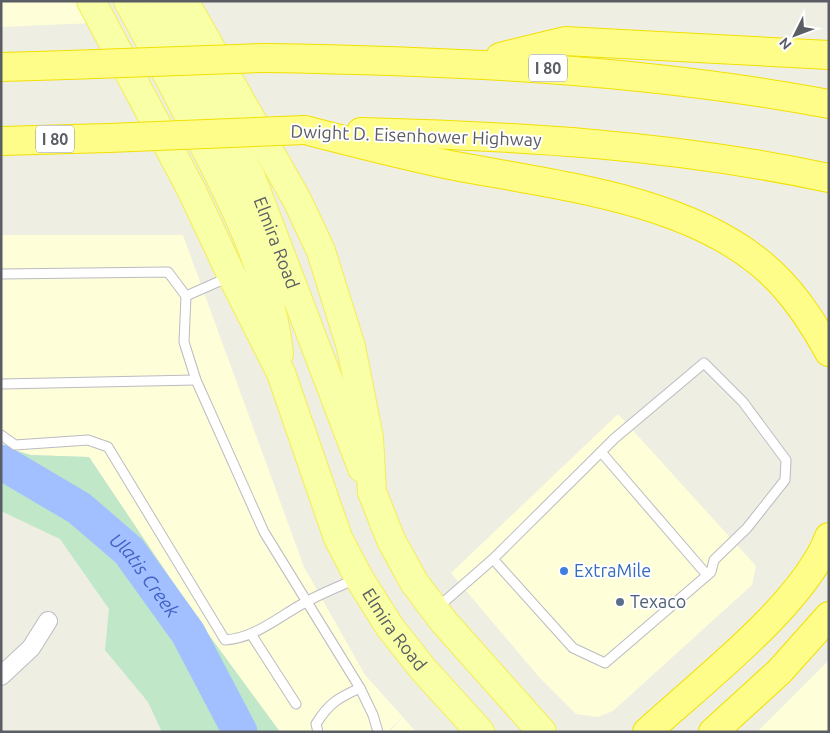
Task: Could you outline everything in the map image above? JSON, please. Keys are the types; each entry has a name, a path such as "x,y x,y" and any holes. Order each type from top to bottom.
{"highway":[{"path":"474,63 566,41 829,55"},
{"name":"I 80","path":"1,67 264,58 474,63 566,69 698,83 829,104"},
{"path":"304,130 445,164 587,192 690,222 725,239 760,263 793,295 814,324 829,352"},
{"name":"Dwight D. Eisenhower Highway","path":"1,141 304,130 530,138 640,148 829,178"},
{"path":"647,732 770,619 803,581 829,537"},
{"path":"713,732 778,672 829,616"}],"main road":[{"name":"Elmira Road","path":"90,1 192,189 232,276 281,373 338,538 359,578 388,626 423,669 480,732"},
{"name":"Elmira Road","path":"128,1 224,183 257,262 276,322 281,373"},
{"name":"Elmira Road","path":"159,1 250,177 391,540 414,582 434,610 542,732"},
{"name":"Elmira Road","path":"184,1 297,200 320,250 350,347 369,438 372,492"}],"street":[{"path":"1,676 31,648 48,620"}],"lane":[{"path":"1,274 168,272 186,296 184,342 196,380 264,532 360,688 373,715 378,732"},
{"path":"186,296 232,276"},
{"path":"434,610 493,559 601,452 704,362 743,402 786,460 785,480 747,528 714,560 711,572 605,663 574,648 493,559"},
{"path":"1,384 196,380"},
{"path":"1,435 15,444 88,440 108,447 226,640 238,639 252,634 306,602 359,578"},
{"path":"601,452 707,575"},
{"path":"252,634 296,704"},
{"path":"318,732 316,724 327,707 341,696 360,688"}],"shaded area":[{"path":"1,1 85,1 96,23 1,27"},
{"path":"1,235 183,235 304,567 365,675 403,717 387,732 280,732 203,627 89,457 31,455 1,446"},
{"path":"618,414 756,566 752,585 613,711 598,717 576,714 539,677 451,573"},
{"path":"1,446 31,455 89,457 203,627 280,732 162,732 148,702 105,650 109,609 60,539 1,511"},
{"path":"829,660 829,732 757,732"},
{"path":"403,717 416,732 389,732"}],"waterway":[{"name":"Ulatis Creek","path":"1,462 79,508 129,551 188,633 240,732"}],"place":[{"name":"ExtraMile","path":"564,571"},
{"name":"Texaco","path":"620,602"}]}
